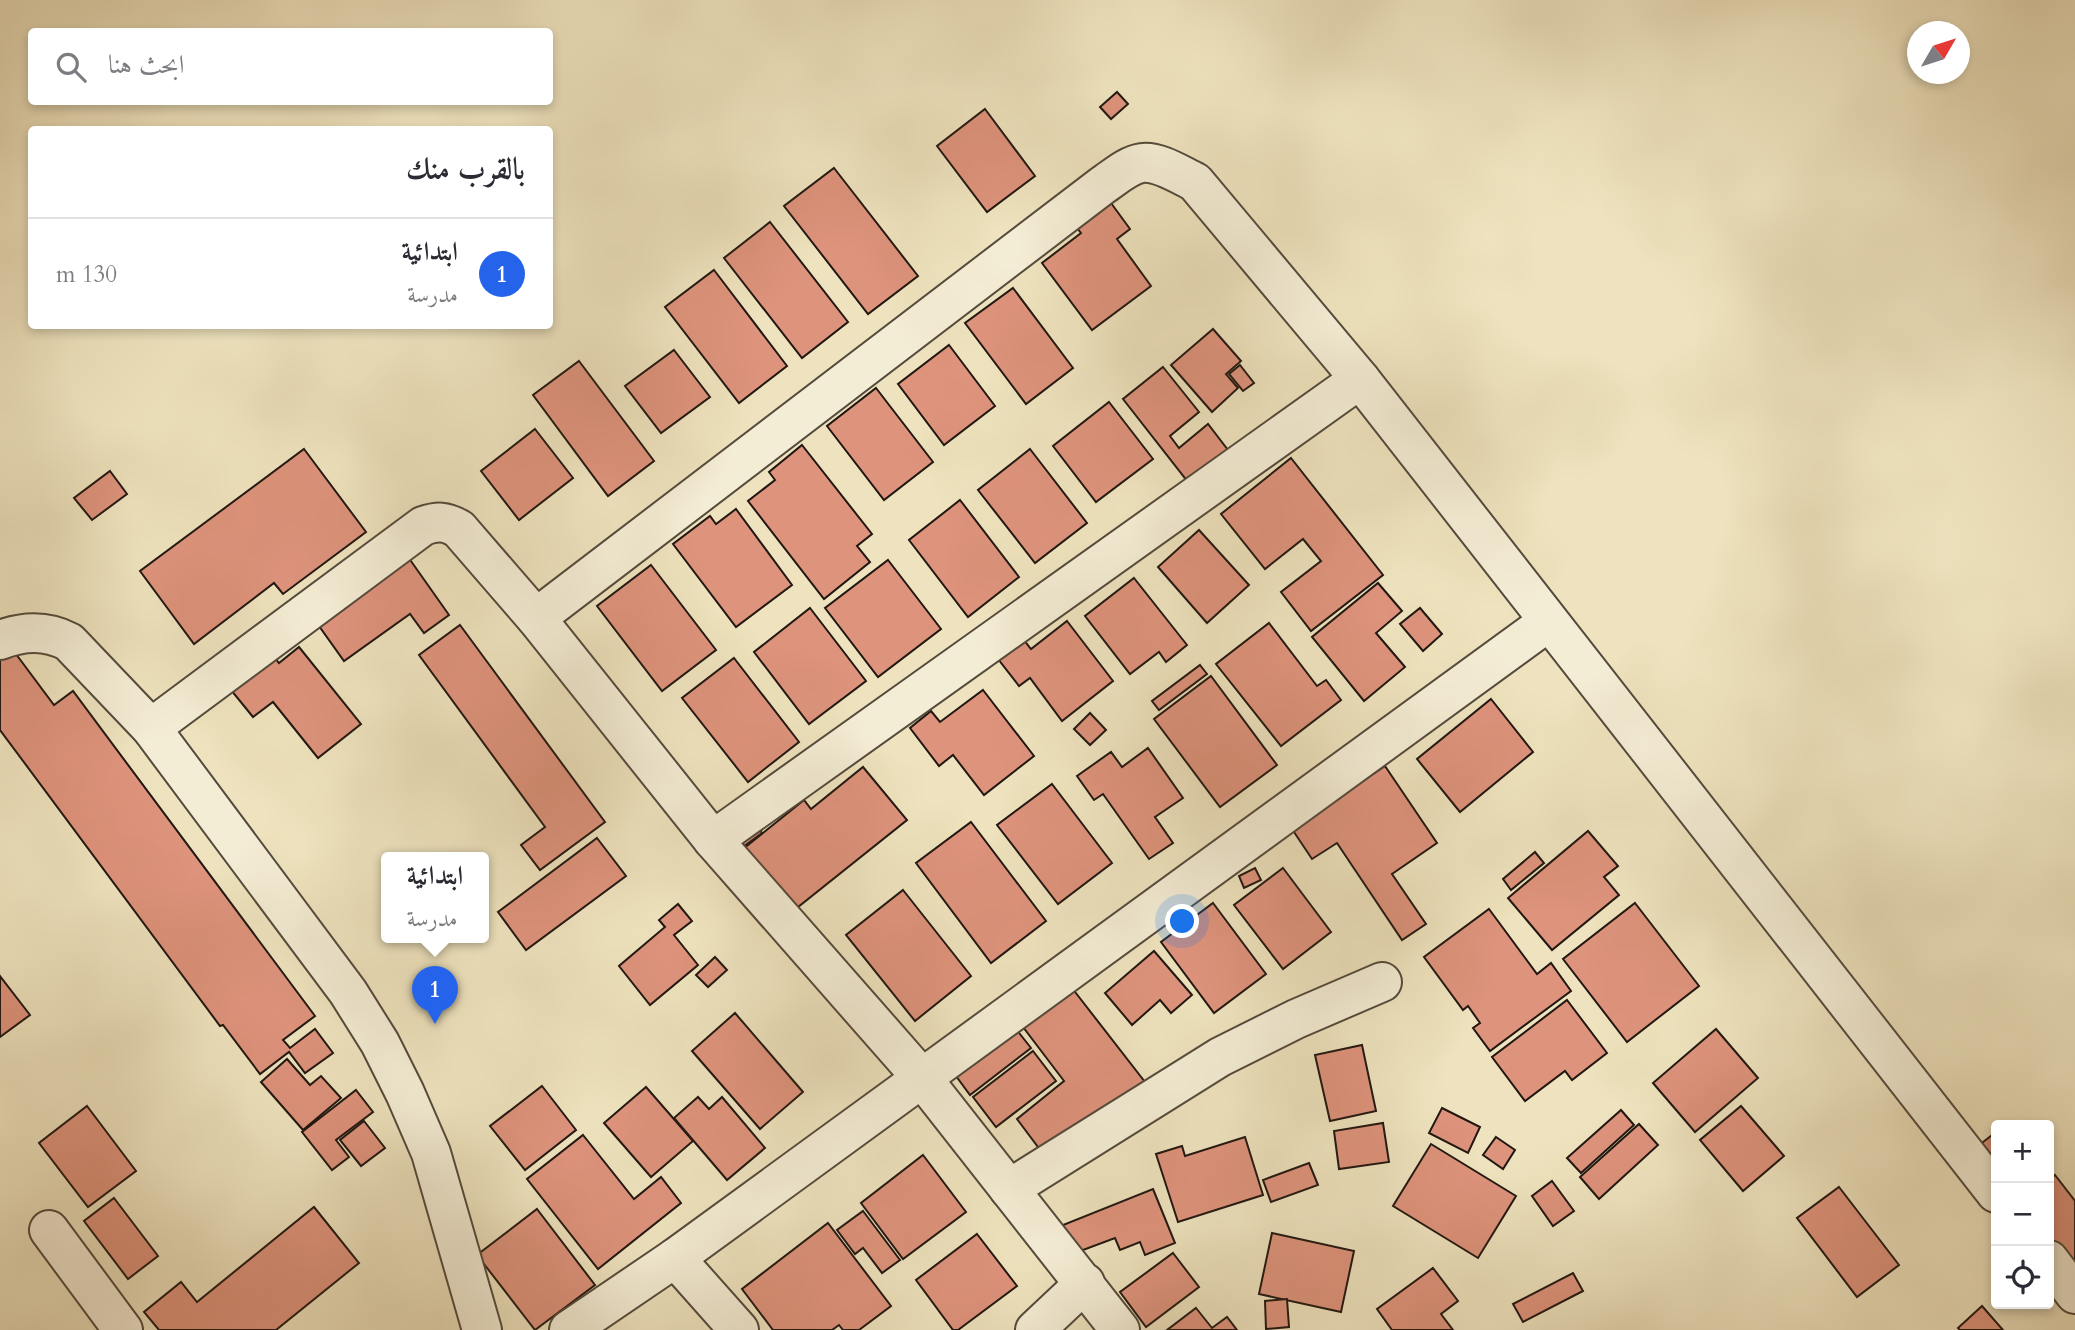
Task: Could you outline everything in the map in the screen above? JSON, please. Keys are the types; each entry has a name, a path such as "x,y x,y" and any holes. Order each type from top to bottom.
{"street":[{"path":"536,618 1103,185 1126,169 1144,163 1164,167 1195,182 1360,379 1991,1187"},
{"path":"713,840 1360,379"},
{"path":"151,728 423,526 448,522 459,529 536,618 713,840 922,1078 1121,1330"},
{"path":"569,1330 675,1258 1548,622"},
{"path":"0,639 18,633 47,633 69,642 151,728 348,992 380,1043 431,1153 482,1330"},
{"path":"1009,1189 1220,1057 1296,1019 1382,982"},
{"path":"49,1230 123,1330"},
{"path":"675,1258 739,1330"},
{"path":"2054,1267 2075,1294"},
{"path":"1035,1330 1085,1283"}],"building":[{"path":"1117,92 1128,104 1111,119 1100,107"},
{"path":"985,109 1035,176 987,212 937,146"},
{"path":"834,168 918,276 868,314 784,206"},
{"path":"1111,203 1130,229 1117,239 1151,286 1092,330 1042,263 1081,233 1077,228"},
{"path":"770,222 848,322 802,358 724,258"},
{"path":"714,270 787,366 739,403 665,307"},
{"path":"1013,288 1073,368 1026,404 965,323"},
{"path":"1213,329 1241,361 1226,374 1238,388 1212,412 1171,365"},
{"path":"949,345 995,406 944,445 898,384"},
{"path":"674,350 710,397 661,433 625,386"},
{"path":"579,361 654,461 608,496 533,395"},
{"path":"1240,365 1254,383 1243,391 1229,374"},
{"path":"1163,367 1199,412 1170,436 1179,448 1208,424 1228,450 1188,482 1123,399"},
{"path":"876,388 933,462 884,500 827,426"},
{"path":"1109,402 1153,459 1096,502 1053,446"},
{"path":"535,429 573,478 519,520 481,471"},
{"path":"802,445 872,534 857,546 870,562 824,599 748,501 775,480 769,472"},
{"path":"304,449 366,532 283,594 274,583 194,644 140,571"},
{"path":"1030,449 1087,523 1035,563 978,490"},
{"path":"1291,458 1383,575 1311,631 1281,592 1321,561 1303,539 1265,569 1221,514"},
{"path":"110,471 127,494 92,520 74,498"},
{"path":"960,500 1019,577 968,617 909,540"},
{"path":"736,509 792,585 736,627 673,544 710,516 716,524"},
{"path":"1199,530 1249,585 1207,623 1158,567"},
{"path":"406,554 449,615 424,633 410,614 344,661 314,619"},
{"path":"888,560 941,629 878,677 825,608"},
{"path":"651,565 716,650 662,691 597,606"},
{"path":"1134,578 1187,645 1166,662 1159,652 1130,674 1085,616"},
{"path":"1378,583 1402,611 1376,633 1405,667 1364,701 1312,637"},
{"path":"810,608 866,681 809,724 754,652"},
{"path":"1420,608 1442,634 1423,651 1400,624"},
{"path":"1067,621 1113,681 1062,721 1030,678 1019,686 991,650 1016,630 1031,649"},
{"path":"1269,623 1317,686 1326,680 1341,700 1281,746 1216,664"},
{"path":"460,625 605,822 540,870 521,845 545,827 419,655"},
{"path":"7,642 54,705 73,691 315,1016 283,1040 290,1048 315,1029 333,1053 305,1073 289,1052 260,1074 223,1025 220,1026 0,730 0,647"},
{"path":"264,644 279,663 299,647 361,724 318,758 273,702 253,717 222,679"},
{"path":"734,658 799,742 748,782 682,698"},
{"path":"1200,665 1207,674 1159,710 1152,701"},
{"path":"1211,676 1277,765 1220,807 1154,719"},
{"path":"983,690 1034,756 984,795 953,755 939,766 910,728 931,711 940,722"},
{"path":"1491,699 1533,752 1460,812 1417,759"},
{"path":"1090,713 1106,730 1090,745 1074,729"},
{"path":"1148,748 1183,798 1155,817 1173,843 1149,859 1103,794 1094,800 1077,776 1111,752 1122,767"},
{"path":"1385,766 1437,843 1392,874 1426,924 1402,940 1337,843 1312,859 1292,829"},
{"path":"863,767 907,820 788,915 738,853 804,800 811,809"},
{"path":"1052,784 1112,863 1058,904 997,825"},
{"path":"751,818 762,833 743,847 732,832"},
{"path":"971,822 1046,921 991,963 916,863"},
{"path":"1588,831 1618,866 1604,877 1619,895 1552,950 1508,898"},
{"path":"597,838 626,876 526,950 498,912"},
{"path":"1535,852 1544,863 1511,890 1503,879"},
{"path":"1255,868 1261,880 1244,888 1239,876"},
{"path":"1283,868 1331,932 1283,969 1234,905"},
{"path":"903,890 971,976 915,1021 846,935"},
{"path":"1213,903 1266,974 1214,1013 1161,942"},
{"path":"1635,903 1699,986 1627,1042 1563,959"},
{"path":"678,904 692,921 674,935 698,965 650,1005 619,966 665,927 659,920"},
{"path":"1489,909 1537,974 1551,963 1571,991 1490,1051 1473,1028 1480,1023 1468,1006 1463,1010 1424,957"},
{"path":"1154,951 1192,995 1171,1013 1160,1000 1132,1025 1105,993"},
{"path":"715,957 727,970 708,987 696,975"},
{"path":"0,976 30,1015 0,1037"},
{"path":"1072,988 1145,1082 1047,1159 1017,1119 1064,1081 1023,1027"},
{"path":"1567,1000 1607,1053 1572,1080 1565,1071 1525,1101 1492,1057"},
{"path":"735,1013 803,1092 760,1129 692,1051"},
{"path":"1016,1029 1031,1048 970,1095 956,1076"},
{"path":"1716,1029 1758,1078 1695,1132 1653,1083"},
{"path":"1362,1045 1376,1111 1330,1121 1315,1055"},
{"path":"1033,1051 1056,1081 996,1127 973,1097"},
{"path":"287,1059 310,1085 321,1076 341,1098 303,1130 261,1082"},
{"path":"542,1086 576,1130 525,1170 490,1126"},
{"path":"646,1087 693,1141 651,1177 604,1123"},
{"path":"356,1090 373,1112 336,1140 349,1157 332,1170 302,1132"},
{"path":"698,1097 709,1109 722,1097 765,1148 727,1180 674,1118"},
{"path":"87,1106 136,1171 88,1207 39,1143"},
{"path":"1741,1106 1784,1156 1743,1191 1700,1140"},
{"path":"1442,1108 1480,1127 1468,1153 1429,1133"},
{"path":"1621,1110 1634,1125 1581,1173 1567,1158"},
{"path":"364,1121 385,1148 361,1166 340,1140"},
{"path":"1383,1123 1389,1162 1339,1169 1334,1131"},
{"path":"1639,1124 1658,1145 1599,1199 1580,1177"},
{"path":"583,1135 634,1199 661,1177 681,1203 598,1269 527,1179"},
{"path":"1991,1136 1991,1192 1965,1156"},
{"path":"1245,1137 1263,1195 1178,1222 1156,1154 1182,1146 1185,1156"},
{"path":"1496,1137 1515,1150 1503,1169 1483,1155"},
{"path":"1431,1144 1516,1196 1478,1258 1393,1206"},
{"path":"923,1155 966,1212 903,1259 861,1203"},
{"path":"1309,1163 1318,1185 1271,1202 1263,1180"},
{"path":"2054,1176 2075,1201 2075,1287 2054,1275"},
{"path":"1552,1181 1574,1211 1553,1226 1532,1196"},
{"path":"1839,1187 1899,1265 1857,1297 1797,1218"},
{"path":"1153,1189 1175,1243 1145,1255 1140,1242 1120,1250 1115,1238 1075,1253 1063,1225"},
{"path":"114,1198 158,1256 128,1279 84,1221"},
{"path":"314,1207 359,1263 276,1330 159,1330 144,1312 181,1282 197,1302"},
{"path":"537,1209 595,1285 535,1330 477,1255"},
{"path":"863,1211 900,1260 882,1273 863,1248 855,1254 837,1230"},
{"path":"828,1223 891,1306 859,1330 843,1330 839,1325 832,1330 773,1330 742,1289"},
{"path":"1272,1233 1354,1251 1341,1312 1259,1294"},
{"path":"977,1234 1017,1286 958,1330 953,1330 916,1280"},
{"path":"1173,1253 1199,1287 1146,1327 1120,1292"},
{"path":"1433,1268 1458,1301 1441,1314 1453,1330 1392,1330 1377,1309"},
{"path":"1573,1273 1583,1291 1523,1322 1513,1304"},
{"path":"1287,1299 1289,1327 1266,1329 1265,1301"},
{"path":"1982,1306 2003,1330 1958,1328"},
{"path":"1196,1308 1212,1328 1227,1317 1237,1330 1167,1330"}],"place":[{"name":"ابتدائية","path":"435,1024"}]}
